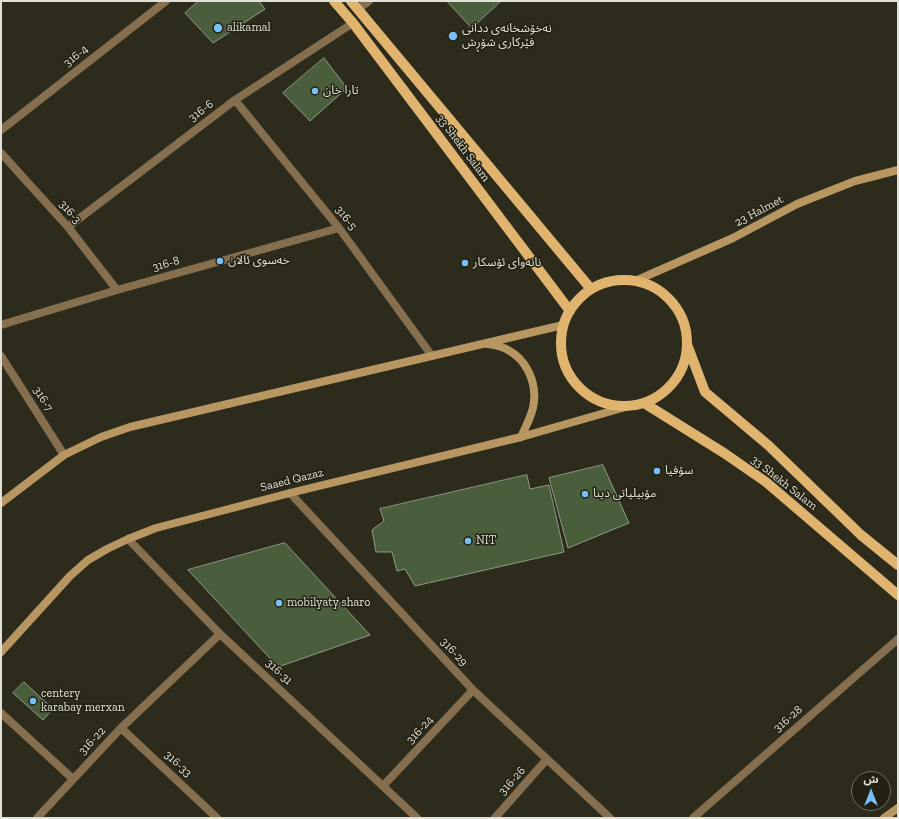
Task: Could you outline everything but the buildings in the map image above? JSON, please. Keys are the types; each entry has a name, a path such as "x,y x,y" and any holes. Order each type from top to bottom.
{"main road":[{"name":"33 Shekh Salam","path":"334,1 353,23 570,311"},
{"name":"33 Shekh Salam","path":"351,1 591,289"},
{"name":"33 Shekh Salam","path":"620,280 635,281 650,285 663,293 674,304 682,317 687,331 688,346 685,361 679,375 670,387 658,397 644,403 629,406 614,406 599,401 586,394 575,383 567,370 562,356 561,340 564,325 570,311 579,299 591,289 620,280"},
{"name":"33 Shekh Salam","path":"688,346 705,392 768,445 861,535 898,565"},
{"name":"33 Shekh Salam","path":"644,403 724,453 766,482 898,595"}],"street":[{"name":"316-4","path":"1,130 166,1"},
{"path":"358,9 369,1"},
{"name":"316-6","path":"68,227 235,100 353,23"},
{"name":"316-5","path":"235,100 339,228 432,356"},
{"name":"316-3","path":"1,153 68,227 117,290"},
{"name":"23 Halmet","path":"635,281 733,238 797,204 855,181 898,170"},
{"name":"316-8","path":"1,325 117,290 339,228"},
{"path":"1,503 64,455 100,437 130,427 564,325"},
{"path":"483,344 499,346 508,350 520,358 530,374 535,388 534,403 530,417 521,437"},
{"name":"316-7","path":"1,356 64,455"},
{"name":"Saaed Qazaz","path":"1,652 70,576 88,560 107,548 156,528 290,493 521,437 629,406"},
{"name":"316-29","path":"290,493 473,690 610,818"},
{"name":"316-31","path":"128,539 220,634 415,817"},
{"name":"316-22","path":"37,818 121,728 220,634"},
{"name":"316-28","path":"693,818 898,639"},
{"name":"316-24","path":"383,786 473,690"},
{"path":"1,713 74,779"},
{"name":"316-33","path":"121,728 217,818"},
{"name":"316-26","path":"495,818 547,759"},
{"path":"884,818 898,808"}],"place":[{"name":"alikamal","path":"218,28"},
{"name":"نەخۆشخانەی ددانی فێرکاری شۆڕش","path":"453,36"},
{"name":"تارا خان","path":"315,91"},
{"name":"خەسوی ئالان","path":"220,261"},
{"name":"نانەوای ئۆسکار","path":"465,263"},
{"name":"سۆفیا","path":"657,471"},
{"name":"مۆبیلیاتی دینا","path":"585,494"},
{"name":"NIT","path":"468,541"},
{"name":"mobilyaty sharo","path":"279,603"},
{"name":"centery karabay merxan","path":"33,701"}]}
